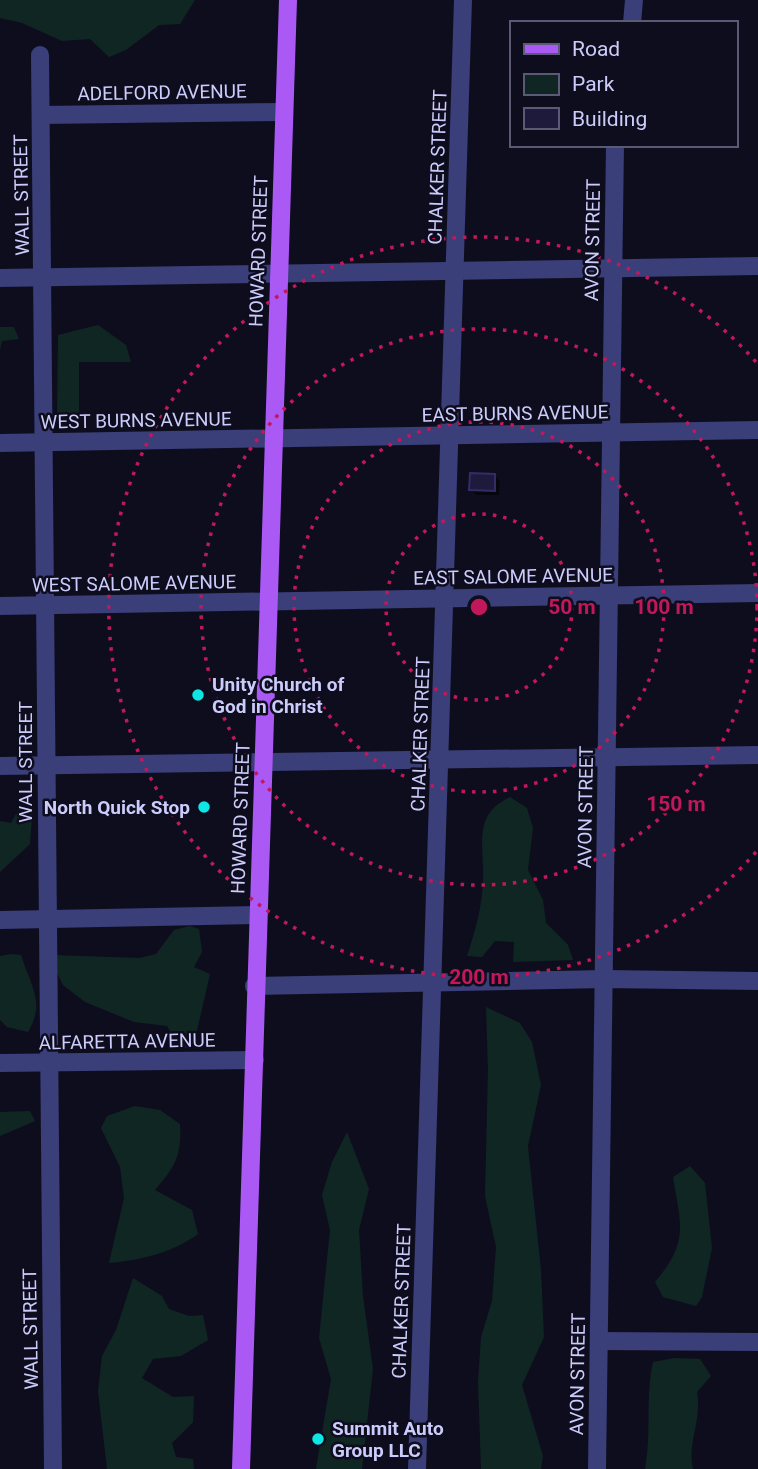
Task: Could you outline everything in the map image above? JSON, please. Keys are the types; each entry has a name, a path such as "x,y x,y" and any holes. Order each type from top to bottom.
{"main road":[{"name":"HOWARD STREET","path":"241,1469 255,1060 256,915 288,0"}],"street":[{"name":"CHALKER STREET","path":"417,1469 463,0"},
{"path":"632,21 634,0"},
{"name":"WALL STREET","path":"40,55 53,1469"},
{"name":"ADELFORD AVENUE","path":"41,115 284,112"},
{"name":"AVON STREET","path":"597,1469 615,147"},
{"path":"0,278 758,266"},
{"name":"EAST BURNS AVENUE","path":"274,438 758,430"},
{"name":"WEST BURNS AVENUE","path":"0,443 274,438"},
{"name":"EAST SALOME AVENUE","path":"268,602 758,593"},
{"name":"WEST SALOME AVENUE","path":"0,606 268,602"},
{"path":"0,766 758,755"},
{"path":"0,920 256,915"},
{"path":"254,986 604,979 758,981"},
{"name":"ALFARETTA AVENUE","path":"0,1063 255,1060"},
{"path":"599,1340 758,1342"}],"green space":[{"path":"0,0 195,0 180,24 159,25 126,50 109,57 90,39 62,41 22,23 0,18"},
{"path":"98,325 126,345 131,362 79,362 79,417 73,424 57,416 58,335"},
{"path":"0,327 14,327 19,339 2,341 0,350"},
{"path":"25,797 33,805 30,844 0,872 0,821 11,823"},
{"path":"510,797 527,808 533,828 528,870 543,900 546,923 568,945 573,960 513,962 514,942 495,941 482,957 467,956 481,901 485,823 498,804"},
{"path":"190,926 199,929 202,952 194,967 210,974 193,1048 180,1048 167,1026 134,1022 85,1002 63,985 55,969 53,955 140,958 156,954 174,930"},
{"path":"21,955 35,993 36,1012 28,1032 7,1027 0,1020 0,956"},
{"path":"486,1007 520,1023 532,1042 541,1085 528,1146 541,1270 544,1337 522,1385 543,1456 541,1469 481,1469 478,1382 481,1337 492,1301 496,1247 485,1196 488,1070"},
{"path":"135,1106 160,1110 180,1124 180,1144 176,1160 155,1190 192,1210 198,1234 178,1246 156,1254 109,1263 124,1198 120,1167 101,1128 107,1116"},
{"path":"30,1111 35,1121 0,1136 0,1112"},
{"path":"347,1132 369,1189 359,1230 363,1296 373,1369 362,1469 316,1469 331,1379 319,1338 330,1230 322,1195 332,1162"},
{"path":"690,1166 705,1183 712,1248 702,1297 696,1306 663,1297 655,1282 673,1256 680,1233 673,1177"},
{"path":"133,1278 162,1296 169,1309 189,1316 203,1315 208,1340 181,1356 153,1359 142,1378 173,1397 194,1396 193,1422 172,1443 176,1457 193,1459 194,1469 107,1469 98,1391 102,1356 116,1330"},
{"path":"674,1358 700,1359 711,1376 697,1392 693,1469 645,1469 653,1362"}],"building":[{"path":"470,473 495,474 495,491 469,490"}],"place":[{"name":"Unity Church of God in Christ","path":"198,695"},
{"name":"North Quick Stop","path":"204,807"},
{"name":"Summit Auto Group LLC","path":"318,1439"}]}
